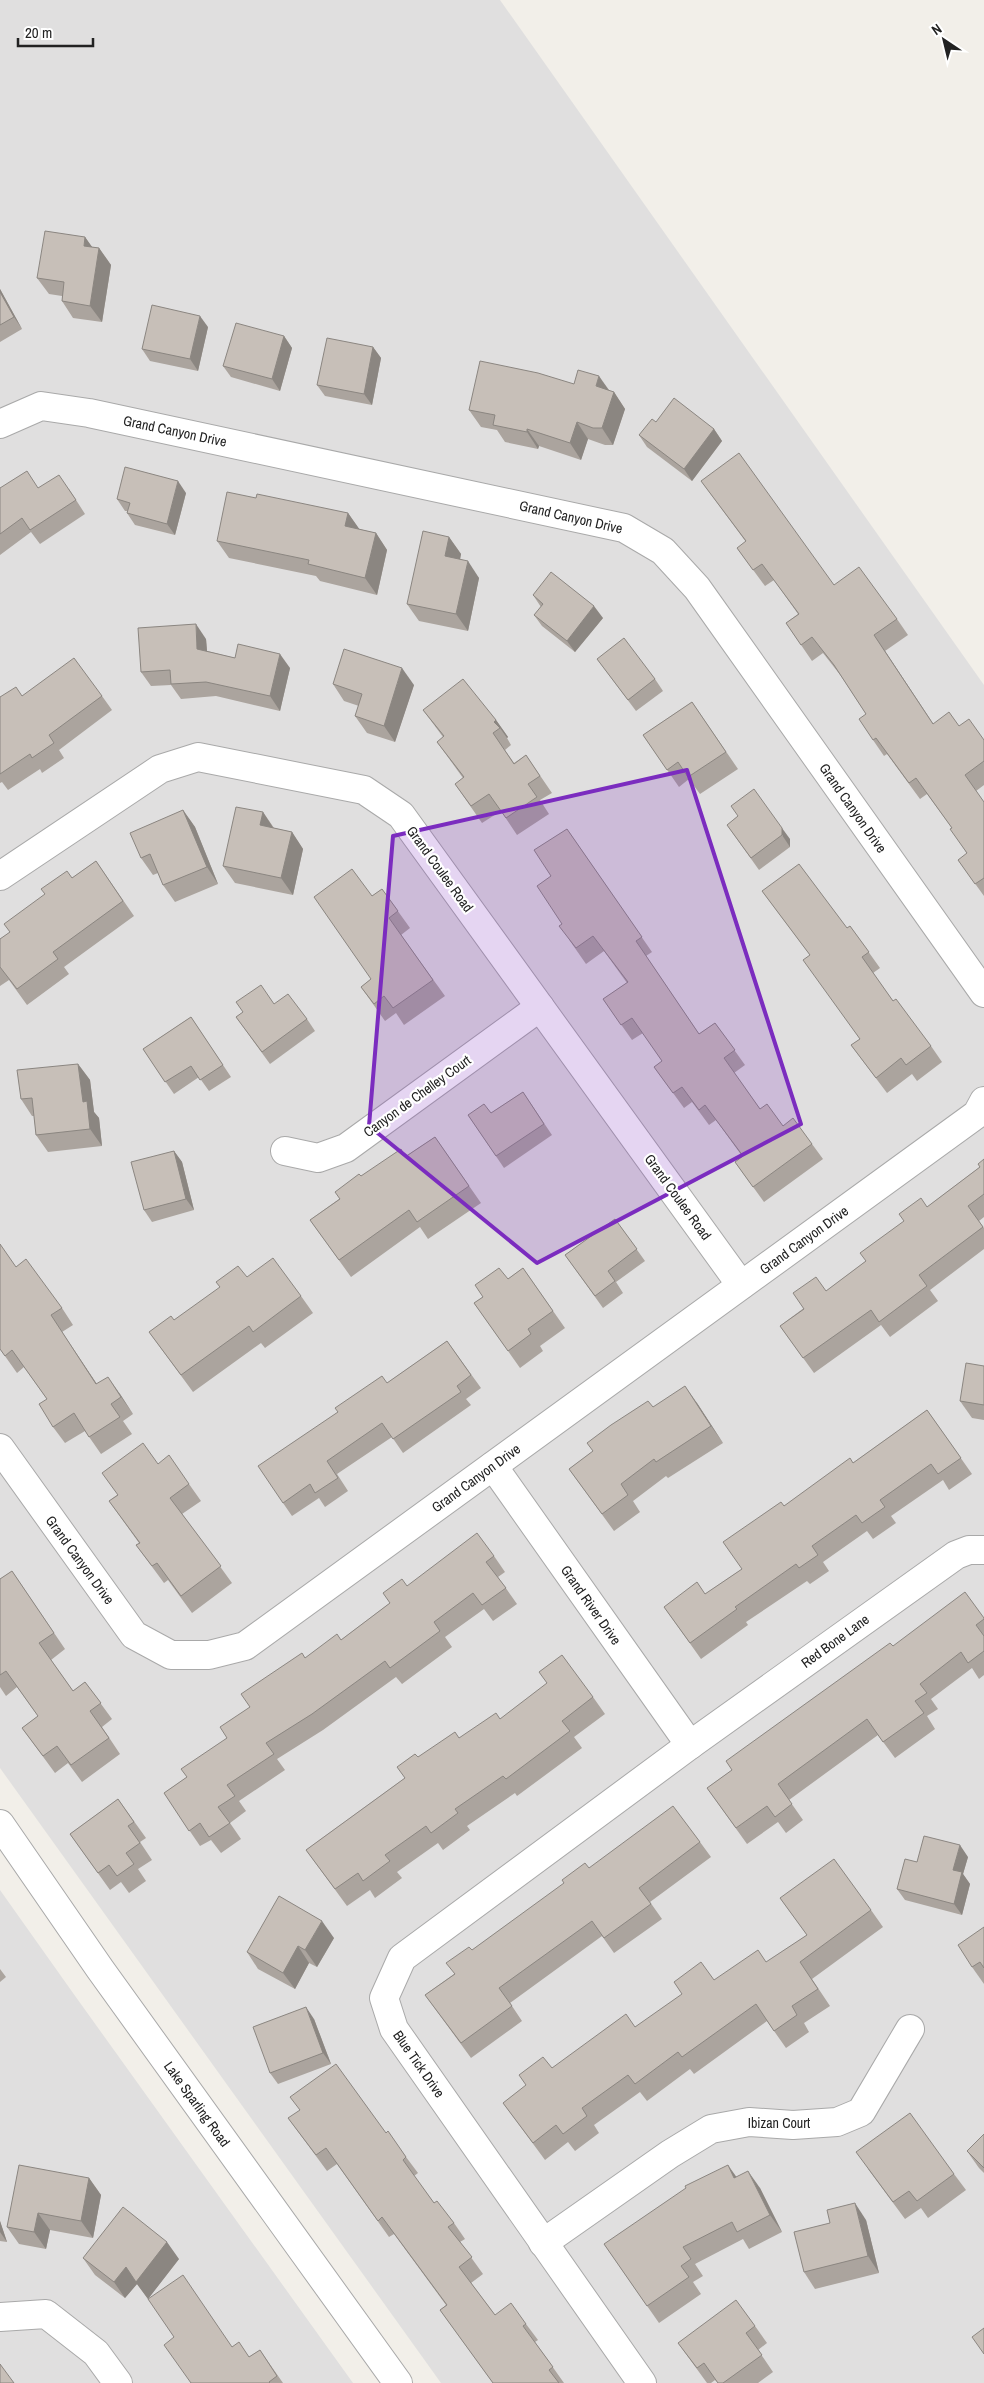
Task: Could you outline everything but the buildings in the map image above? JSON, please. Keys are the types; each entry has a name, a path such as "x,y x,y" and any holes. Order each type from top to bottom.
{"street":[{"name":"Grand Canyon Drive","path":"0,424 41,406 89,413 624,528 663,551 697,588 984,993"},
{"name":"Grand Coulee Road","path":"0,876 160,768 198,757 364,790 401,815 741,1285"},
{"name":"Canyon de Chelley Court","path":"285,1151 318,1158 346,1148 540,1007"},
{"name":"Grand Canyon Drive","path":"0,1448 134,1635 171,1655 210,1655 245,1646 976,1114 984,1101"},
{"name":"Grand River Drive","path":"493,1466 690,1745"},
{"name":"Red Bone Lane","path":"690,1745 956,1555 969,1550 984,1550"},
{"name":"Blue Tick Drive","path":"642,2383 394,2029 384,1998 402,1958 690,1745"},
{"name":"Lake Sparling Road","path":"0,1824 100,1969 398,2383"},
{"name":"Ibizan Court","path":"544,2243 670,2154 711,2129 748,2122 793,2125 837,2122 861,2112 910,2028"},
{"path":"0,2317 46,2314 96,2353 118,2383"}],"highlighted area":[{"path":"687,770 801,1124 537,1263 369,1126 393,836"}],"shaded area":[{"path":"0,0 500,0 984,685 984,2383 441,2383 0,1768"},
{"path":"0,1890 73,1993 353,2383 0,2383"}]}
